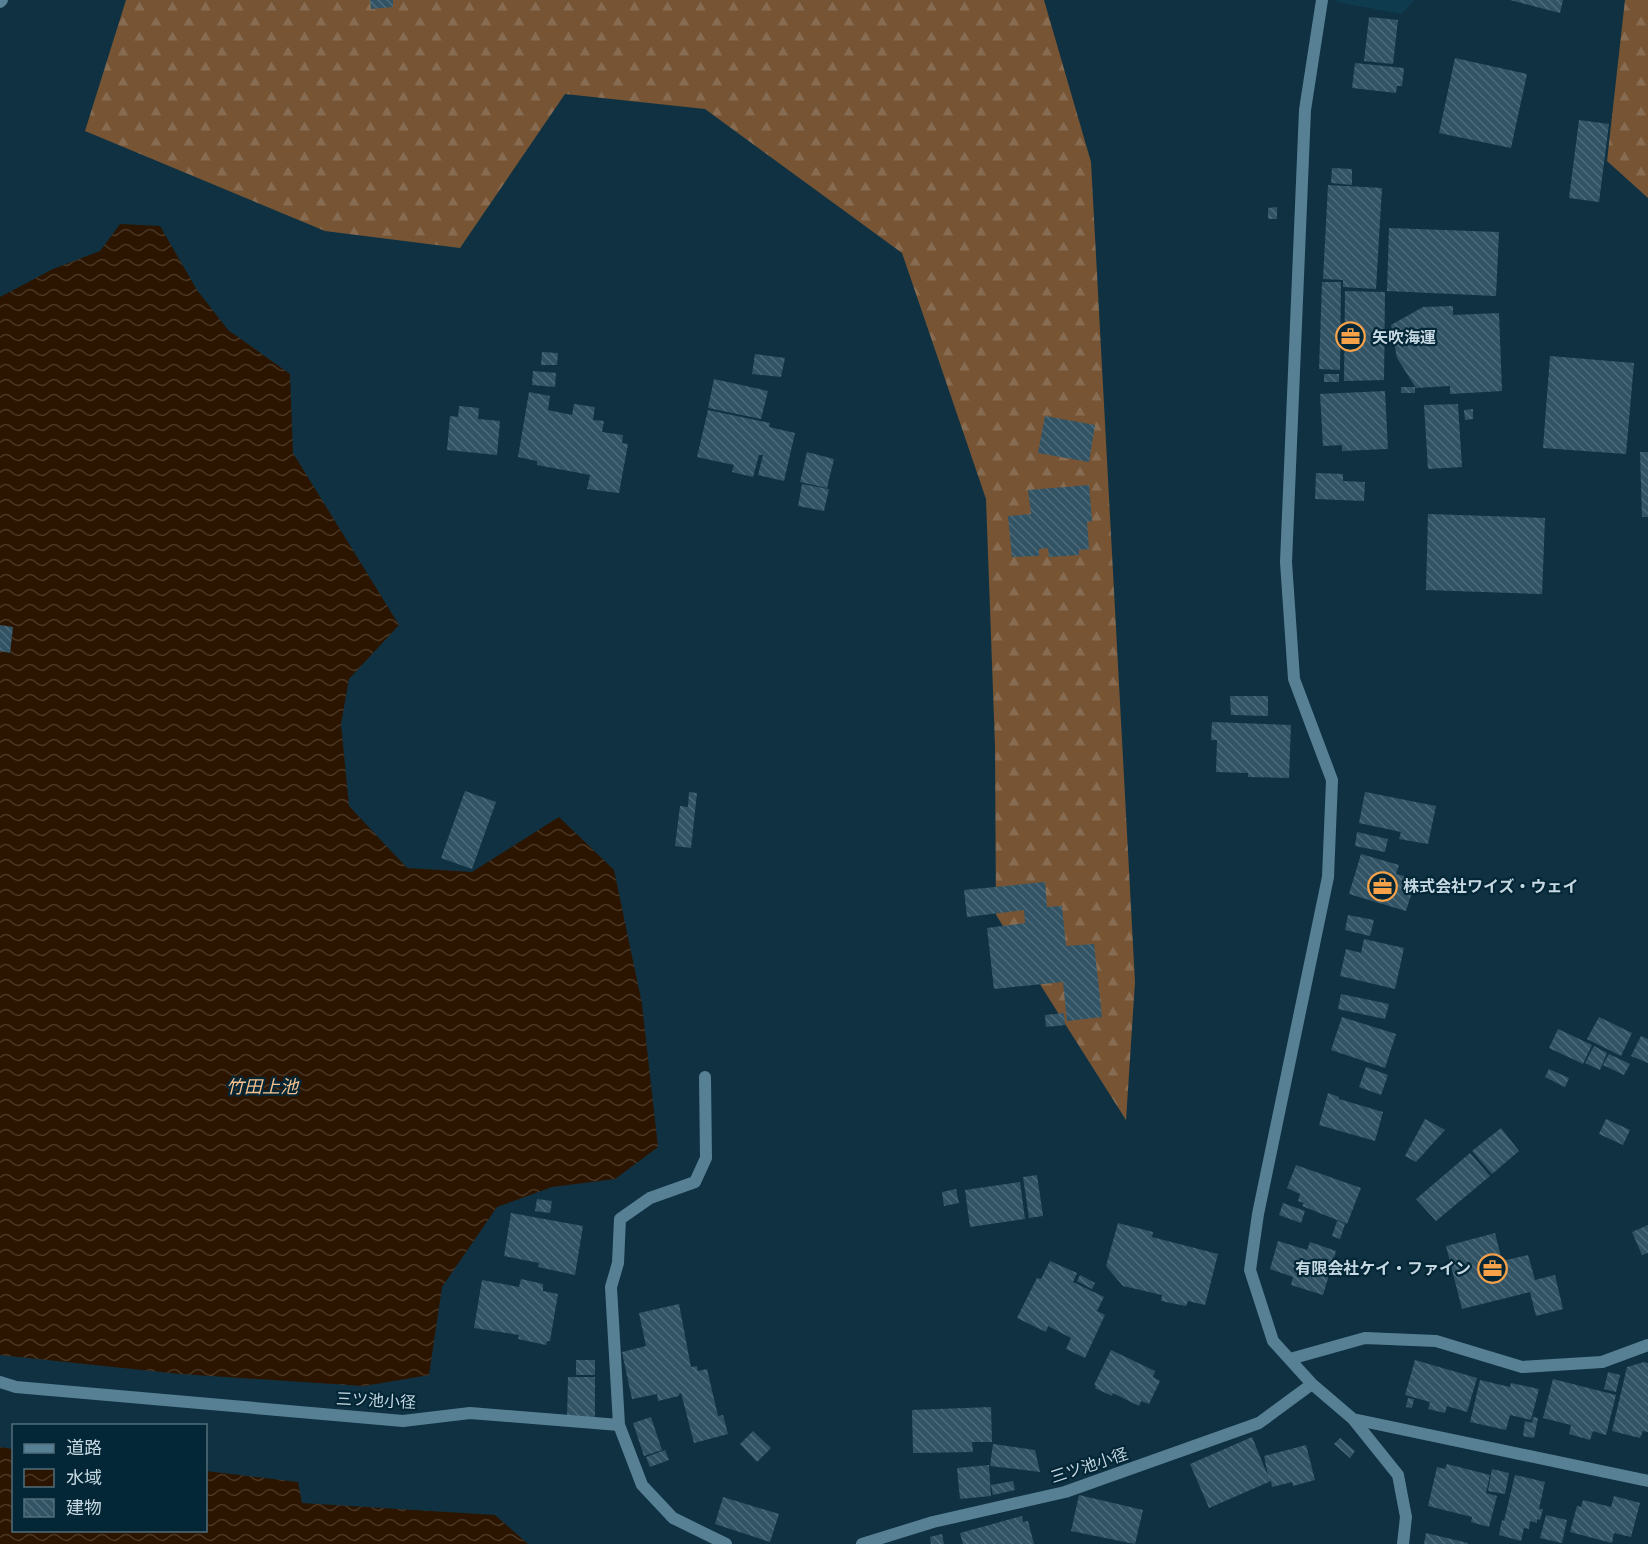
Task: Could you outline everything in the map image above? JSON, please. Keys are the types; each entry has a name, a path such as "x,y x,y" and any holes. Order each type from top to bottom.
{"street":[{"path":"1322,0 1305,110 1286,562 1294,679 1332,780 1328,877 1258,1214 1250,1270 1273,1341 1312,1384 1353,1419 1398,1475 1406,1517 1403,1544"},
{"path":"705,1077 706,1158 694,1182 650,1198 620,1219 618,1263 611,1287 619,1425 642,1485 673,1518 726,1544"},
{"path":"1290,1359 1365,1338 1436,1341 1522,1367 1602,1362 1648,1345"},
{"name":"三ツ池小径","path":"0,1382 16,1387 403,1421 470,1413 619,1425"},
{"name":"三ツ池小径","path":"862,1544 933,1522 1065,1492 1259,1423 1312,1384"},
{"path":"1353,1419 1648,1481"}],"shaded area":[{"path":"1337,0 1414,0 1402,14 1336,2"}],"green space":[{"path":"126,0 1044,0 1091,162 1135,982 1126,1120 996,915 995,746 986,499 902,253 705,109 565,94 460,248 325,231 85,131"},
{"path":"1625,0 1648,0 1648,198 1607,161"}],"water":[{"name":"竹田上池","path":"120,224 160,226 197,290 228,330 290,374 293,453 399,625 349,679 341,724 349,806 407,868 472,872 559,817 614,870 642,1004 658,1147 615,1179 552,1187 497,1207 442,1287 429,1375 364,1386 180,1374 0,1355 0,297 53,269 100,251"},
{"path":"0,1447 12,1449 12,1532 207,1532 207,1471 298,1482 302,1503 495,1515 528,1544 0,1544"}],"building":[{"path":"370,0 393,0 393,7 371,9"},
{"path":"1510,0 1563,0 1560,13"},
{"path":"1369,17 1398,20 1393,64 1364,61"},
{"path":"1455,58 1527,74 1511,148 1439,133"},
{"path":"1355,63 1404,68 1402,86 1397,86 1396,93 1352,88"},
{"path":"1579,120 1609,124 1599,202 1569,198"},
{"path":"1332,168 1352,169 1352,185 1331,183"},
{"path":"1328,185 1382,188 1376,289 1343,287 1343,280 1323,279"},
{"path":"1277,207 1277,219 1268,219 1268,208"},
{"path":"1389,228 1499,232 1496,296 1387,291"},
{"path":"1322,282 1341,282 1340,370 1319,369"},
{"path":"1345,291 1385,292 1384,380 1344,381"},
{"path":"1453,306 1453,315 1499,313 1502,391 1450,394 1450,386 1416,388 1397,358 1391,325 1423,307"},
{"path":"542,352 558,353 557,365 541,365"},
{"path":"755,354 785,358 781,377 752,374"},
{"path":"1550,356 1634,363 1626,454 1543,448"},
{"path":"533,371 556,373 555,387 532,385"},
{"path":"1324,374 1339,374 1339,382 1324,382"},
{"path":"714,379 768,391 761,419 708,408"},
{"path":"1401,387 1415,387 1415,393 1401,393"},
{"path":"1385,391 1388,449 1342,451 1342,445 1323,446 1320,394"},
{"path":"529,392 550,396 548,410 572,415 574,404 595,407 593,420 604,421 602,432 623,435 622,443 628,444 619,493 587,489 590,475 537,465 537,461 518,457"},
{"path":"1458,404 1462,467 1428,469 1424,405"},
{"path":"459,406 479,408 478,419 500,421 497,455 447,450 450,416 458,417"},
{"path":"1473,409 1473,419 1465,420 1464,410"},
{"path":"708,410 770,423 769,427 795,433 784,481 758,475 763,455 759,455 753,477 732,472 734,465 697,457"},
{"path":"1045,416 1095,425 1089,462 1038,453"},
{"path":"807,452 834,459 827,488 800,482"},
{"path":"1640,452 1648,452 1648,517 1642,517"},
{"path":"1316,473 1343,474 1343,481 1365,482 1364,501 1315,499"},
{"path":"802,484 829,489 824,511 798,506"},
{"path":"1089,485 1092,521 1087,522 1089,549 1079,550 1079,555 1049,557 1048,548 1039,549 1039,556 1012,557 1008,516 1031,514 1028,490"},
{"path":"1428,514 1545,518 1542,594 1426,590"},
{"path":"0,625 13,627 10,653 0,651"},
{"path":"1230,696 1268,696 1268,716 1231,715"},
{"path":"1212,722 1291,725 1289,778 1248,777 1248,773 1216,772 1217,740 1211,740"},
{"path":"465,791 496,802 472,869 441,858"},
{"path":"689,792 697,793 691,848 675,846 680,806 688,807"},
{"path":"1365,792 1436,806 1428,844 1399,839 1401,832 1359,823"},
{"path":"1357,832 1388,839 1385,852 1355,846"},
{"name":"株式会社ワイズ・ウェイ","path":"1361,854 1399,865 1396,874 1416,879 1406,911 1349,894"},
{"path":"1045,882 1047,907 1062,906 1066,946 1094,944 1102,1017 1067,1021 1063,982 994,989 987,928 1025,923 1024,910 967,917 964,890"},
{"path":"1348,915 1374,920 1370,936 1345,930"},
{"path":"1364,939 1404,948 1395,989 1340,976 1346,949 1361,953"},
{"path":"1341,994 1389,1004 1385,1019 1338,1009"},
{"path":"1064,1013 1065,1025 1046,1027 1045,1015"},
{"path":"1342,1017 1396,1034 1385,1068 1331,1050"},
{"path":"1599,1017 1632,1033 1621,1056 1587,1039"},
{"path":"1558,1029 1592,1045 1583,1064 1549,1048"},
{"path":"1641,1036 1648,1039 1648,1063 1631,1056"},
{"path":"1594,1046 1607,1053 1600,1070 1585,1063"},
{"path":"1609,1054 1630,1064 1624,1075 1603,1065"},
{"path":"1366,1067 1388,1075 1381,1095 1359,1087"},
{"path":"1549,1069 1569,1078 1565,1087 1545,1077"},
{"path":"1328,1093 1339,1099 1383,1112 1375,1141 1319,1125"},
{"path":"1425,1119 1445,1130 1416,1162 1405,1156"},
{"path":"1606,1119 1630,1130 1623,1145 1599,1134"},
{"path":"1501,1128 1519,1151 1492,1174 1472,1151"},
{"path":"1470,1153 1490,1176 1436,1221 1416,1199"},
{"path":"1296,1165 1361,1188 1347,1224 1302,1206 1304,1203 1298,1201 1300,1194 1287,1188"},
{"path":"1037,1175 1043,1216 1029,1218 1023,1177"},
{"path":"1020,1182 1025,1219 970,1227 965,1190"},
{"path":"956,1189 959,1203 944,1206 942,1192"},
{"path":"537,1199 552,1201 550,1213 535,1211"},
{"path":"1283,1203 1305,1211 1301,1223 1279,1215"},
{"path":"511,1213 583,1226 575,1275 538,1267 539,1263 504,1256"},
{"path":"1337,1221 1345,1224 1340,1239 1332,1236"},
{"path":"1118,1223 1153,1232 1152,1237 1218,1254 1205,1305 1188,1301 1186,1306 1161,1301 1162,1295 1123,1286 1106,1266"},
{"path":"1648,1225 1648,1253 1642,1255 1632,1232"},
{"name":"有限会社ケイ・ファイン","path":"1495,1233 1502,1261 1528,1255 1535,1280 1555,1275 1563,1309 1536,1316 1530,1292 1462,1309 1446,1246"},
{"path":"1278,1241 1307,1250 1310,1242 1336,1251 1323,1295 1291,1285 1293,1277 1270,1269"},
{"path":"1050,1261 1077,1273 1073,1282 1104,1297 1097,1311 1105,1315 1085,1358 1066,1349 1071,1338 1048,1326 1046,1332 1017,1318 1037,1278 1041,1279"},
{"path":"1080,1275 1095,1283 1092,1289 1077,1281"},
{"path":"521,1279 543,1284 543,1291 558,1294 550,1341 547,1341 546,1345 518,1339 519,1335 474,1328 482,1280 519,1287"},
{"path":"679,1304 691,1367 697,1366 698,1371 707,1369 718,1416 723,1415 728,1434 694,1443 681,1393 679,1396 658,1401 657,1394 632,1399 622,1352 646,1346 639,1313"},
{"path":"1111,1350 1155,1371 1153,1377 1160,1381 1149,1404 1141,1401 1139,1406 1113,1393 1112,1396 1095,1388 1094,1385"},
{"path":"576,1360 595,1360 595,1375 576,1375"},
{"path":"1415,1360 1477,1378 1467,1412 1447,1406 1445,1413 1428,1409 1430,1402 1405,1395"},
{"path":"1648,1363 1648,1432 1643,1431 1640,1438 1612,1431 1627,1367"},
{"path":"1608,1372 1620,1375 1616,1392 1604,1389"},
{"path":"568,1377 595,1377 595,1418 567,1418"},
{"path":"1553,1379 1616,1395 1606,1435 1593,1431 1590,1440 1569,1434 1571,1425 1543,1418"},
{"path":"1480,1380 1510,1387 1511,1383 1539,1389 1531,1420 1510,1415 1506,1430 1470,1422"},
{"path":"1408,1398 1414,1399 1412,1408 1406,1407"},
{"path":"991,1407 992,1442 972,1442 973,1452 913,1453 912,1410"},
{"path":"651,1417 662,1450 644,1456 633,1423"},
{"path":"1533,1417 1538,1418 1534,1438 1523,1436 1525,1421 1532,1423"},
{"path":"753,1431 771,1448 757,1462 740,1444"},
{"path":"1252,1437 1268,1476 1264,1456 1306,1445 1315,1480 1293,1486 1292,1482 1272,1487 1271,1481 1209,1508 1190,1464"},
{"path":"1340,1438 1355,1451 1350,1458 1334,1444"},
{"path":"993,1444 1035,1450 1040,1472 990,1466"},
{"path":"665,1450 669,1460 650,1467 646,1457"},
{"path":"1447,1464 1490,1475 1486,1493 1497,1496 1489,1527 1471,1522 1472,1517 1428,1506 1437,1467 1445,1469"},
{"path":"989,1465 991,1496 960,1499 957,1468"},
{"path":"1492,1469 1509,1473 1505,1494 1488,1491"},
{"path":"1515,1475 1545,1482 1539,1509 1543,1509 1540,1520 1537,1519 1537,1523 1530,1521 1529,1529 1524,1528 1521,1541 1499,1535"},
{"path":"1013,1481 1015,1490 993,1495 991,1485"},
{"path":"1079,1495 1143,1510 1135,1544 1071,1531"},
{"path":"1614,1496 1640,1503 1631,1537 1614,1533 1612,1543 1570,1532 1577,1506 1581,1507 1583,1500 1611,1507"},
{"path":"723,1497 779,1514 770,1542 715,1524"},
{"path":"1546,1515 1567,1520 1562,1543 1540,1538"},
{"path":"1022,1516 1023,1522 1028,1521 1034,1544 963,1544 960,1533"},
{"path":"1426,1533 1468,1543 1468,1544 1424,1544"},
{"path":"942,1534 944,1544 931,1544 930,1537"}],"place":[{"name":"矢吹海運","path":"1351,337"},
{"name":"株式会社ワイズ・ウェイ","path":"1382,886"},
{"name":"有限会社ケイ・ファイン","path":"1492,1268"}]}
